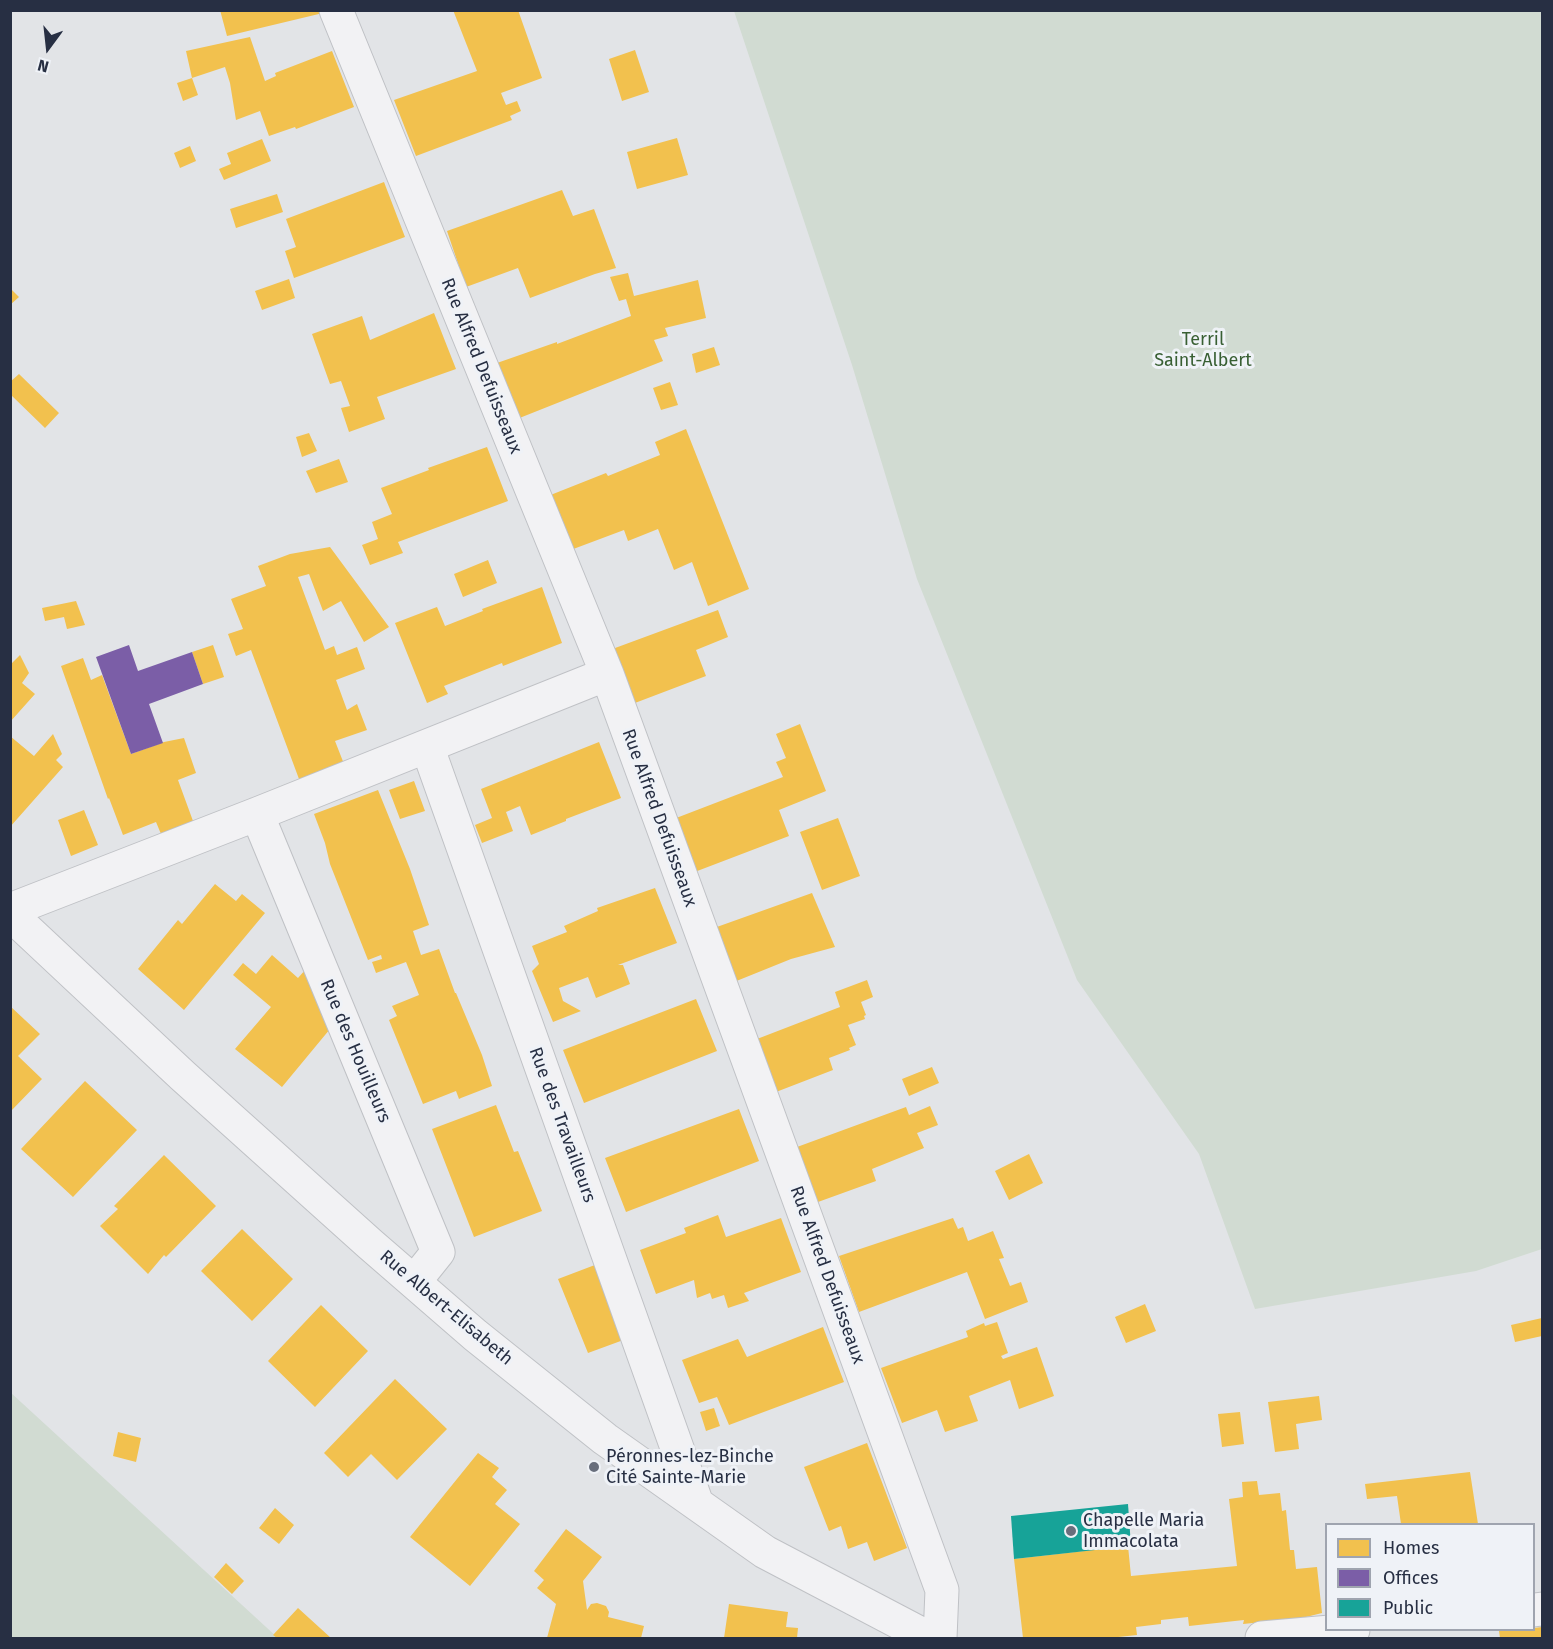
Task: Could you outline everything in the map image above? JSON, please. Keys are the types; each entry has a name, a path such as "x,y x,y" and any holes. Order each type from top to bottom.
{"street":[{"name":"Rue Alfred Defuisseaux","path":"336,10 607,674 942,1590 940,1638"},
{"path":"10,912 607,674"},
{"name":"Rue des Travailleurs","path":"427,746 697,1504"},
{"name":"Rue des Houilleurs","path":"257,814 438,1252 414,1282"},
{"name":"Rue Albert-Elisabeth","path":"10,912 183,1076 414,1282 475,1335 606,1439 765,1552 929,1638"},
{"path":"1262,1638 1333,1631"}],"green space":[{"name":"Terril Saint-Albert","path":"734,11 1542,11 1542,1249 1476,1271 1255,1309 1199,1154 1077,980 917,579 852,365"},
{"path":"10,1392 278,1638 11,1638"}],"building: Homes":[{"path":"220,10 322,10 323,13 227,36"},
{"path":"453,10 518,10 542,78 501,93 506,105 517,101 521,111 510,116 512,120 416,156 394,100 477,71"},
{"path":"250,37 265,81 276,76 275,73 332,51 354,107 296,129 295,127 269,136 260,111 236,120 225,67 192,78 186,51"},
{"path":"635,50 649,92 622,101 609,59"},
{"path":"192,78 198,95 183,101 177,83"},
{"path":"677,138 688,175 637,189 627,152"},
{"path":"262,139 271,161 224,180 219,169 231,164 227,153"},
{"path":"190,146 196,161 180,168 174,153"},
{"path":"384,182 405,237 294,278 285,251 296,247 286,219"},
{"path":"562,190 573,216 594,209 616,268 530,298 518,268 466,287 447,231"},
{"path":"277,194 283,212 236,228 230,209"},
{"path":"628,273 634,296 698,280 706,318 665,328 668,336 654,340 663,361 517,419 497,363 557,342 557,344 631,316 626,299 619,301 610,277"},
{"path":"289,279 295,298 262,310 255,291"},
{"path":"10,288 19,297 10,305"},
{"path":"434,313 456,369 377,397 385,419 349,432 341,408 350,406 341,381 330,384 312,334 362,316 370,340"},
{"path":"714,347 720,365 696,373 692,354"},
{"path":"19,374 59,413 45,428 10,394 10,382"},
{"path":"670,382 678,405 661,410 653,388"},
{"path":"686,429 749,589 708,606 692,562 674,570 658,529 628,541 624,530 568,551 548,496 606,473 608,476 660,455 655,442"},
{"path":"309,433 317,451 302,457 296,437"},
{"path":"487,447 508,501 398,542 403,553 370,565 362,545 378,539 372,522 392,514 381,488"},
{"path":"339,459 348,482 316,493 306,471"},
{"path":"330,547 389,627 364,642 341,601 323,611 309,574 298,577 325,650 334,646 337,655 357,647 365,669 336,680 347,710 357,704 367,730 335,741 344,764 299,779 251,650 236,656 228,634 243,629 231,599 266,586 258,566 290,554"},
{"path":"488,560 497,583 463,597 454,574"},
{"path":"542,587 562,643 444,686 448,694 427,703 395,623 437,607 445,626 483,611 482,609"},
{"path":"76,601 85,625 67,629 64,617 45,621 42,608"},
{"path":"718,610 728,637 696,650 706,676 627,706 607,651"},
{"path":"213,645 224,677 203,684 192,652"},
{"path":"20,655 29,673 22,683 35,694 10,722 10,665"},
{"path":"83,658 91,680 102,675 131,754 164,742 184,738 196,773 178,780 193,821 161,834 156,822 123,835 61,666"},
{"path":"800,724 826,791 779,810 789,836 692,873 671,820 783,777 776,762 786,758 776,734"},
{"path":"53,734 62,754 56,760 63,767 10,827 10,736 34,756"},
{"path":"599,742 621,798 531,835 520,806 506,812 513,831 482,843 475,825 492,818 481,789"},
{"path":"414,781 425,811 400,819 389,790"},
{"path":"378,790 410,869 429,925 413,931 421,955 439,949 482,1055 492,1086 459,1099 456,1091 423,1104 389,1020 397,1016 392,1006 419,995 406,962 376,973 372,962 382,959 381,955 368,960 330,864 314,814"},
{"path":"84,810 98,845 71,856 58,820"},
{"path":"838,818 860,876 822,890 800,832"},
{"path":"215,884 236,901 242,894 265,913 184,1010 138,969 178,920 182,924"},
{"path":"655,888 677,943 618,965 623,965 630,984 596,998 588,977 559,988 563,1001 581,1011 553,1022 532,971 539,964 532,946 567,932 564,926 598,911 597,908"},
{"path":"812,893 835,947 791,959 734,982 714,928"},
{"path":"272,955 298,978 306,969 330,1029 282,1087 235,1049 271,1007 233,975 243,963 256,974"},
{"path":"867,980 873,997 861,1002 866,1015 865,1019 848,1025 856,1045 849,1048 850,1050 829,1058 833,1070 776,1092 757,1039 840,1007 835,992"},
{"path":"696,999 717,1051 584,1103 563,1050"},
{"path":"10,1006 40,1034 18,1056 42,1079 10,1112"},
{"path":"932,1067 939,1083 909,1096 902,1079"},
{"path":"85,1081 137,1130 73,1197 21,1149"},
{"path":"496,1105 514,1152 518,1151 542,1211 474,1237 432,1129"},
{"path":"930,1106 938,1125 917,1133 924,1148 872,1169 876,1181 818,1202 797,1147 906,1107 909,1115"},
{"path":"739,1109 759,1161 626,1212 605,1158"},
{"path":"1029,1154 1043,1183 1009,1200 995,1171"},
{"path":"164,1155 216,1206 166,1257 164,1255 148,1274 100,1226 118,1209 114,1206"},
{"path":"718,1215 726,1237 781,1218 801,1272 744,1293 749,1301 728,1308 724,1295 712,1299 710,1293 697,1298 694,1280 656,1294 640,1250 686,1233 684,1228"},
{"path":"953,1218 958,1229 963,1227 968,1241 993,1231 1004,1258 999,1259 1010,1286 1021,1282 1028,1302 985,1319 967,1272 859,1312 839,1256"},
{"path":"242,1229 293,1279 252,1321 201,1271"},
{"path":"608,1260 637,1335 588,1353 558,1279"},
{"path":"1145,1304 1156,1331 1126,1343 1115,1317"},
{"path":"321,1305 368,1351 315,1407 268,1361"},
{"path":"1542,1318 1542,1336 1515,1342 1511,1325"},
{"path":"997,1322 1008,1353 1001,1356 1003,1359 1037,1347 1054,1396 1019,1409 1010,1380 969,1396 978,1421 945,1432 937,1410 902,1423 881,1368 968,1337 966,1331 984,1323 985,1326"},
{"path":"823,1327 844,1382 729,1425 717,1397 699,1403 682,1360 738,1339 747,1357"},
{"path":"395,1379 447,1429 397,1480 371,1454 348,1477 324,1453"},
{"path":"1319,1396 1322,1420 1296,1424 1299,1449 1275,1452 1268,1402"},
{"path":"714,1408 720,1426 706,1431 700,1412"},
{"path":"1240,1412 1244,1444 1222,1447 1218,1414"},
{"path":"118,1432 141,1438 136,1462 113,1456"},
{"path":"867,1443 907,1548 874,1561 867,1542 848,1549 841,1526 829,1531 804,1467"},
{"path":"478,1453 499,1468 492,1477 507,1490 495,1504 520,1524 470,1586 410,1537"},
{"path":"1470,1472 1478,1523 1401,1523 1397,1496 1367,1499 1365,1484"},
{"path":"1257,1481 1259,1495 1280,1493 1282,1511 1286,1510 1290,1550 1294,1550 1296,1569 1317,1567 1322,1613 1302,1618 1243,1624 1244,1620 1189,1626 1188,1617 1161,1620 1161,1624 1136,1627 1137,1635 1109,1638 1023,1638 1014,1559 1128,1546 1131,1576 1237,1566 1229,1499 1243,1497 1242,1482"},
{"path":"275,1508 294,1525 279,1544 259,1528"},
{"path":"566,1529 602,1557 583,1581 587,1610 591,1604 606,1606 609,1612 608,1617 644,1626 641,1638 547,1638 556,1604 537,1588 544,1580 534,1571"},
{"path":"226,1563 244,1581 232,1594 214,1577"},
{"path":"729,1604 788,1612 786,1627 798,1628 797,1638 724,1638"},
{"path":"298,1608 331,1638 277,1638 273,1635"},
{"path":"1542,1627 1542,1638 1500,1638 1499,1631 1535,1631 1535,1628"}],"building: Offices":[{"path":"129,645 138,671 192,652 203,684 149,704 163,743 131,754 96,657"}],"building: Public":[{"name":"Chapelle Maria Immacolata","path":"1128,1504 1131,1546 1014,1559 1011,1516"}],"place":[{"name":"Péronnes-lez-Binche Cité Sainte-Marie","path":"594,1467"},
{"name":"Chapelle Maria Immacolata","path":"1071,1531"}]}
